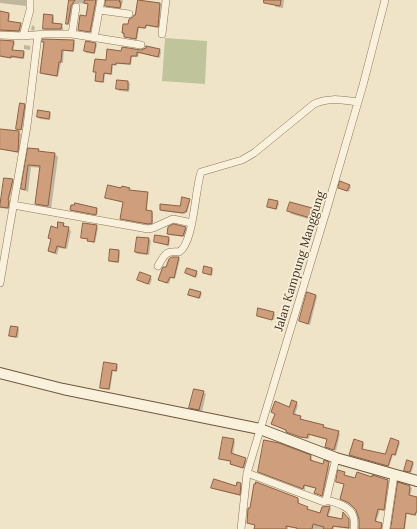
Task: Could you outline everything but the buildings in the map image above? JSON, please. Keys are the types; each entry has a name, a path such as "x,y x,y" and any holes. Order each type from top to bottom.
{"street":[{"path":"23,36 30,10 30,0"},
{"path":"94,38 101,0"},
{"path":"162,34 166,0"},
{"name":"Jalan Kampung Manggung","path":"241,529 247,473 324,219 358,102 385,0"},
{"path":"72,34 76,7"},
{"path":"99,10 129,14"},
{"path":"0,34 23,36 72,34 141,45"},
{"path":"0,283 27,126 38,35"},
{"path":"158,266 165,254 170,252 179,252 184,247 192,223 201,172 242,160 254,153 314,104 323,100 332,99 358,102"},
{"path":"13,205 148,228 153,228 173,219 192,223"},
{"path":"0,373 63,389 260,429 336,458 417,481"},
{"path":"326,500 336,458"},
{"path":"247,473 322,502 325,502 326,500 337,503 349,510 354,517 354,529"},
{"path":"386,529 394,475"}],"green space":[{"path":"165,38 207,41 205,84 162,81"}]}
